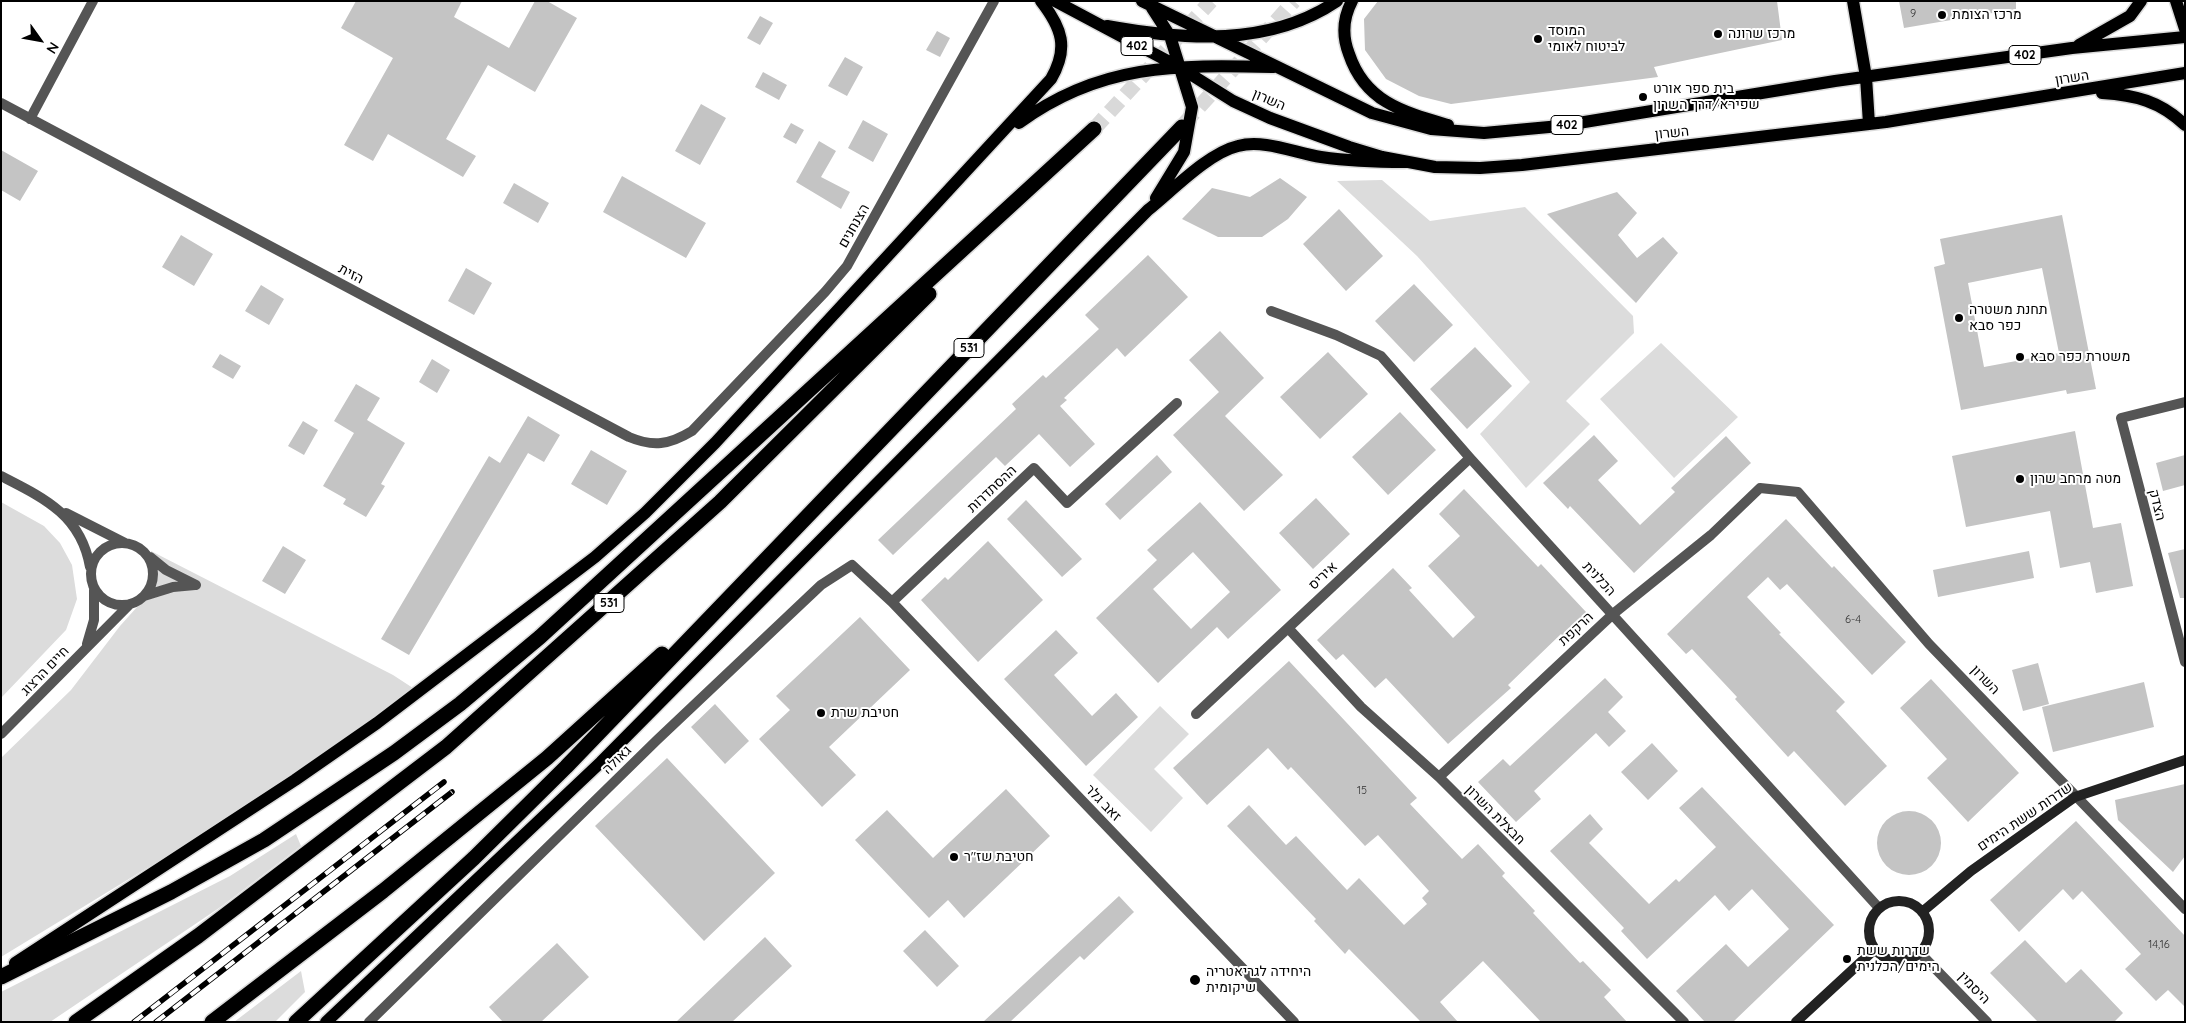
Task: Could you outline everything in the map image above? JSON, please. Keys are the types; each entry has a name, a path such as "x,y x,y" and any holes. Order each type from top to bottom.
{"highway":[{"name":"531","path":"212,1022 383,891 547,758 756,568 1182,127"},
{"name":"531","path":"1,978 171,892 264,840 394,753 460,704 540,637 1094,129 720,502 446,748 198,936 76,1022"},
{"path":"296,1022 474,858 756,568"}],"main road":[{"path":"1,972 295,780 385,717 595,557 645,512 714,443 1051,79 1057,68 1062,44 1060,32 1041,1"},
{"name":"402","path":"1055,1 1095,24 1179,67"},
{"path":"1095,24 1170,36 1215,36 1258,32 1286,25 1315,14 1337,1"},
{"path":"1352,1 1345,18 1346,43 1356,74 1373,94 1397,108 1416,115 1484,133"},
{"path":"1853,1 1866,77 1869,124"},
{"path":"2072,48 2125,19 2141,1"},
{"path":"2176,1 2185,29"},
{"path":"1146,3 1170,36 1192,107 1188,140 1177,166 1148,210"},
{"name":"402","path":"1146,3 1279,67"},
{"name":"השרון","path":"1279,67 1335,96 1384,117 1431,129 1484,133 1560,126 1866,77 2072,48 2185,37"},
{"path":"999,137 1058,98 1092,82 1128,73 1179,67 1279,67"},
{"name":"השרון","path":"1179,67 1228,98 1270,118 1349,147 1405,162 1435,167 1498,167 1869,124 2079,92 2185,73"},
{"path":"2079,92 2120,94 2150,100 2172,113 2185,125"},
{"path":"326,1022 601,762 1148,210 1214,158 1238,146 1260,145 1342,160 1405,162"}],"street":[{"path":"30,119 93,1"},
{"name":"הצנחנים","path":"692,431 826,292 847,266 994,1"},
{"name":"הזית","path":"1,103 629,437 650,444 666,444 692,431"},
{"name":"הכלנית","path":"1271,311 1340,337 1381,356 1470,458 1879,908"},
{"name":"הצדק","path":"2185,402 2121,418 2185,662"},
{"name":"ההסתדרות","path":"892,602 1034,468 1066,503 1177,403"},
{"name":"איריס","path":"1196,714 1470,458"},
{"path":"1,476 38,495 66,516 78,534 88,556 94,590 109,603 130,604 144,596 173,586 196,585 166,570 139,547 126,543 54,506"},
{"name":"הרקפת","path":"1439,777 1613,614 1711,535 1760,488"},
{"name":"השרון","path":"1760,488 1798,492 1929,644 2185,909"},
{"path":"90,569 100,551 109,545 126,543"},
{"path":"144,596 152,584 153,574 146,554"},
{"name":"גאולה","path":"369,1022 657,740 821,586 852,565 892,602"},
{"name":"חיים הרצוג","path":"86,648 94,620 94,590"},
{"name":"זאב גלר","path":"892,602 1294,1022"},
{"name":"חיים הרצוג","path":"1,734 62,675 130,604"},
{"name":"חבצלת השרון","path":"1288,628 1361,707 1439,777 1684,1022"},
{"name":"שדרות ששת הימים","path":"1922,912 1971,871 2076,797 2185,760"},
{"path":"1897,901 1915,905 1922,912 1928,922 1929,933 1927,944 1920,953 1902,962 1882,957 1874,950 1870,942 1869,923 1879,908 1897,901"},
{"path":"1796,1022 1874,950"},
{"name":"היסמין","path":"1920,953 1987,1022"}],"shaded area":[{"path":"1382,180 1430,221 1525,207 1633,316 1634,333 1566,401 1590,424 1526,488 1480,434 1530,382 1417,256 1337,181"},
{"path":"1661,343 1738,417 1674,478 1600,399"},
{"path":"1,502 44,526 60,543 72,565 77,599 66,630 1,698"},
{"path":"151,551 393,675 416,690 270,793 1,957 1,758 71,690 120,626 155,587"},
{"path":"1160,706 1189,734 1154,769 1183,798 1151,832 1093,775"},
{"path":"296,834 301,846 222,906 50,1022 1,1022 1,992 230,876"},
{"path":"301,971 305,992 275,1022 234,1022"}],"building":[{"path":"356,1 462,1 454,17 509,48 535,1 547,1 577,18 535,92 488,65 446,139 476,156 463,177 388,134 373,161 344,145 393,58 341,28"},
{"path":"1378,1 1777,1 1782,40 1654,67 1658,77 1451,104 1419,96 1386,79 1365,50 1364,19"},
{"name":"מרכז הצומת","path":"1899,1 2016,1 2016,9 1904,28"},
{"path":"760,16 773,23 760,45 747,38"},
{"path":"937,31 950,38 940,57 926,50"},
{"path":"845,57 863,67 847,96 828,86"},
{"path":"763,72 787,85 779,100 755,87"},
{"path":"701,104 726,118 700,165 675,151"},
{"path":"863,120 888,134 873,162 848,148"},
{"path":"791,123 804,130 796,144 783,137"},
{"path":"819,141 836,151 821,177 850,192 841,209 796,182"},
{"path":"1,150 38,171 20,201 1,190"},
{"path":"622,176 706,223 686,258 603,212"},
{"path":"1280,178 1307,197 1288,219 1262,237 1218,237 1182,219 1212,188 1250,197"},
{"path":"514,183 549,203 538,223 503,203"},
{"path":"1617,192 1637,213 1618,235 1637,258 1663,237 1678,253 1636,303 1547,214"},
{"path":"1339,209 1383,256 1346,291 1303,244"},
{"name":"תחנת משטרה כפר סבא","path":"2062,215 2096,389 2067,394 2066,390 1961,410 1934,267 1945,264 1940,239","holes":["2042,268 2059,353 1984,367 1968,283"]},
{"path":"181,235 213,254 194,286 162,267"},
{"path":"1148,255 1188,297 1125,357 1117,348 1064,398 1067,400 1060,406 1095,444 1070,467 1039,434 1005,466 996,457 893,555 878,540 1016,409 1012,404 1043,375 1046,378 1099,329 1085,315"},
{"path":"466,268 492,283 474,315 448,301"},
{"path":"1414,284 1453,325 1414,362 1375,321"},
{"path":"261,285 284,299 269,325 245,311"},
{"path":"1220,331 1264,378 1225,416 1283,475 1244,511 1173,435 1219,392 1189,360"},
{"path":"1475,347 1512,386 1467,429 1430,389"},
{"path":"1328,352 1368,394 1320,439 1280,397"},
{"path":"220,354 241,366 233,379 212,367"},
{"path":"432,359 450,370 437,393 419,382"},
{"path":"356,384 380,398 367,420 405,443 381,484 385,486 366,517 343,504 346,499 323,486 354,433 334,421"},
{"path":"1400,412 1436,450 1388,495 1352,457"},
{"path":"528,416 560,435 544,462 528,453 409,655 381,639 489,456 500,463"},
{"path":"303,421 318,430 304,455 288,446"},
{"name":"מטה מרחב שרון","path":"2075,431 2093,528 2121,523 2133,586 2096,593 2090,562 2060,568 2050,511 1966,527 1952,456"},
{"path":"1594,435 1618,461 1598,480 1640,525 1675,492 1671,488 1726,436 1751,463 1634,573 1570,506 1568,509 1543,483"},
{"path":"591,450 627,471 607,505 571,484"},
{"path":"1157,455 1172,472 1120,520 1105,504"},
{"path":"2185,455 2185,485 2163,491 2156,463"},
{"path":"1464,489 1538,567 1541,564 1587,613 1563,636 1561,634 1508,685 1511,688 1448,744 1386,678 1375,688 1343,654 1336,660 1317,640 1393,568 1412,588 1409,590 1453,638 1475,617 1428,566 1460,536 1439,514"},
{"path":"1316,498 1350,534 1313,569 1279,533"},
{"path":"1026,500 1082,559 1062,577 1007,519"},
{"path":"1200,502 1281,590 1228,639 1217,627 1158,683 1096,618 1157,560 1147,550","holes":["1193,552 1230,592 1191,629 1153,589"]},
{"path":"1786,519 1832,568 1834,566 1906,642 1872,675 1787,584 1780,590 1768,577 1747,597 1781,633 1779,634 1845,702 1836,711 1887,766 1845,806 1794,751 1788,757 1735,699 1737,697 1692,649 1686,654 1667,634"},
{"path":"988,541 1043,600 978,662 921,600 945,577 948,580"},
{"path":"283,546 306,560 285,594 262,581"},
{"path":"2185,549 2185,598 2180,598 2168,553"},
{"path":"2029,551 2034,578 1938,597 1933,570"},
{"path":"860,617 910,670 829,747 856,775 822,807 759,739 790,710 776,696"},
{"path":"1056,630 1078,653 1054,675 1092,716 1116,693 1138,717 1086,766 1004,679"},
{"path":"1289,661 1417,798 1410,804 1462,859 1478,844 1505,873 1502,876 1535,911 1533,913 1580,963 1583,961 1611,990 1604,997 1627,1022 1541,1022 1483,961 1440,1002 1458,1022 1421,1022 1349,949 1345,954 1314,921 1316,919 1227,826 1249,805 1286,845 1296,836 1347,890 1359,878 1404,925 1427,904 1422,898 1429,891 1378,835 1365,846 1291,767 1288,770 1268,748 1207,805 1173,768"},
{"path":"2038,663 2049,704 2023,711 2012,670"},
{"path":"1605,678 1623,697 1608,712 1626,731 1609,747 1596,733 1534,791 1541,799 1516,822 1478,782 1503,759 1510,766"},
{"path":"1931,679 2019,773 1968,822 1927,778 1947,759 1900,708"},
{"path":"2144,682 2154,727 2053,752 2042,707"},
{"path":"715,704 749,741 725,764 691,727"},
{"path":"1652,743 1678,771 1648,800 1621,772"},
{"path":"667,758 775,873 704,941 595,826"},
{"path":"2185,784 2185,856 2173,872 2118,820 2115,800"},
{"path":"1702,787 1834,925 1733,1022 1705,1022 1676,991 1726,944 1748,967 1789,929 1752,889 1729,911 1715,895 1647,959 1621,931 1624,928 1550,851 1590,814 1603,829 1589,843 1649,904 1676,879 1679,882 1716,847 1679,808"},
{"path":"1006,789 1050,836 964,918 948,900 929,918 855,840 887,810 933,858"},
{"path":"1903,811 1915,811 1932,820 1939,831 1941,843 1939,855 1932,866 1915,875 1903,875 1891,870 1882,861 1877,849 1877,837 1882,825 1891,816"},
{"path":"2076,821 2185,936 2185,1007 2168,990 2156,1001 2125,969 2141,954 2082,891 2073,900 2063,889 2019,932 1990,900"},
{"path":"1119,896 1134,912 1084,960 1080,956 1010,1022 983,1022"},
{"path":"925,930 959,966 937,987 903,951"},
{"path":"765,937 792,966 732,1022 676,1022"},
{"path":"2025,940 2066,983 2081,969 2123,1013 2114,1022 2038,1022 1990,973"},
{"path":"557,943 589,977 541,1022 503,1022 489,1007"}],"tunnel":[{"path":"1094,129 1211,1"},
{"path":"1184,124 1294,1"}],"railway":[{"path":"134,1022 444,782"},
{"path":"156,1022 452,792"}],"place":[{"name":"מרכז הצומת","path":"1942,15"},
{"name":"מרכז שרונה","path":"1718,34"},
{"name":"המוסד לביטוח לאומי","path":"1538,39"},
{"name":"בית ספר אורט שפירא/דרך השרון","path":"1643,97"},
{"name":"תחנת משטרה כפר סבא","path":"1959,318"},
{"name":"משטרת כפר סבא","path":"2020,357"},
{"name":"מטה מרחב שרון","path":"2020,479"},
{"name":"חטיבת שרת","path":"821,713"},
{"name":"חטיבת שז\"ר","path":"954,857"},
{"name":"שדרות ששת הימים/הכלנית","path":"1847,959"},
{"name":"היחידה לגריאטריה שיקומית","path":"1195,980"}]}
